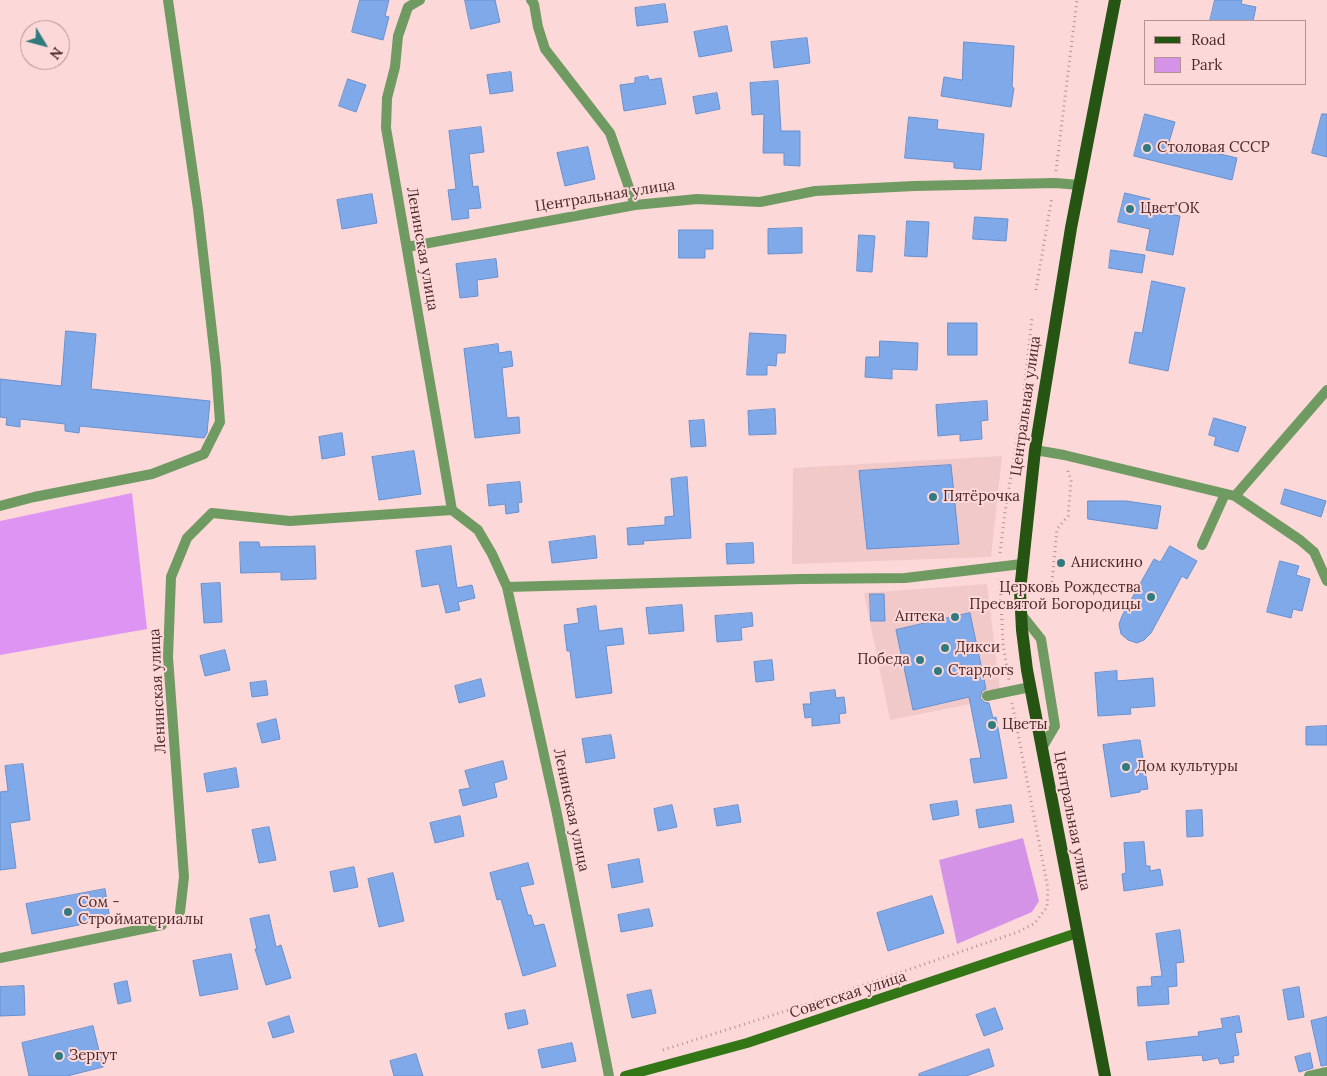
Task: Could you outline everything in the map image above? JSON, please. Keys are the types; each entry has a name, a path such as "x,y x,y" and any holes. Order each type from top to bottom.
{"main road":[{"name":"Центральная улица","path":"1105,1076 1030,687 1022,630 1020,591 1035,450 1058,307 1115,0"},
{"name":"Советская улица","path":"625,1076 747,1043 1077,933"}],"street":[{"path":"0,506 34,497 152,474 204,454 220,422 216,367 198,209 168,0"},
{"name":"Ленинская улица","path":"420,0 408,7 398,36 395,67 387,98 386,128 452,510"},
{"path":"535,1 538,27 546,49 610,133 636,205"},
{"name":"Центральная улица","path":"407,248 636,205 697,199 760,202 815,191 914,186 1055,183 1080,185"},
{"path":"1202,545 1230,495 1327,390"},
{"path":"1035,450 1064,455 1230,495 1300,540 1314,552 1327,558"},
{"name":"Ленинская улица","path":"180,912 184,877 168,657 171,577 187,538 212,513 290,521 452,510 478,530 492,554 507,587 557,814 609,1076"},
{"path":"1314,552 1327,581"},
{"path":"507,587 905,578 1022,564"},
{"path":"1021,614 1041,639 1055,726 1042,748"},
{"path":"988,696 1030,687"},
{"path":"0,958 162,925"},
{"path":"1309,1076 1327,1072"}],"path":[{"path":"1036,290 1046,225 1055,183 1077,0"},
{"path":"659,1051 824,999 1018,932 1035,923 1046,907 1048,889 1010,691 1003,644 998,567 1004,512 1022,408 1032,318"},
{"path":"1051,592 1057,529 1068,516 1071,481 1064,455"}],"shaded area":[{"path":"1002,456 991,557 792,564 793,468"},
{"path":"132,493 147,629 0,655 0,521"},
{"path":"987,584 1001,698 890,720 864,593"}],"green space":[{"path":"1023,838 1039,901 1032,912 957,944 939,860"}],"building":[{"path":"360,0 389,0 385,16 389,17 383,40 352,32"},
{"path":"465,0 495,0 500,22 471,29"},
{"path":"1215,0 1242,0 1241,4 1256,7 1253,20 1210,20"},
{"path":"665,4 668,22 637,26 635,8"},
{"path":"727,26 732,51 699,57 694,32"},
{"path":"807,38 810,63 774,68 771,42"},
{"path":"964,42 1014,46 1012,87 1014,88 1011,107 941,96 944,77 962,80"},
{"path":"511,72 513,91 490,94 487,75"},
{"path":"648,76 649,80 661,78 666,104 624,111 620,85 635,83 635,78"},
{"path":"348,79 366,85 356,112 339,106"},
{"path":"778,81 781,131 800,131 800,166 784,165 784,153 763,153 764,114 752,115 750,83"},
{"path":"717,93 720,109 696,114 693,97"},
{"path":"1145,114 1175,122 1169,142 1237,158 1232,180 1134,156"},
{"path":"1322,114 1327,114 1327,157 1312,153"},
{"path":"909,117 938,120 937,129 984,134 981,170 954,168 954,162 905,158"},
{"path":"481,127 484,152 469,154 473,187 478,186 481,208 468,209 469,218 452,220 448,190 456,189 449,131"},
{"path":"588,147 595,179 565,186 557,153"},
{"path":"1125,193 1150,199 1147,210 1180,216 1173,255 1146,250 1150,229 1118,222"},
{"path":"372,194 377,223 342,229 337,200"},
{"path":"975,217 1008,219 1006,241 973,239"},
{"path":"907,221 929,222 927,257 905,256"},
{"path":"802,228 802,253 768,254 768,229"},
{"path":"679,230 713,230 713,249 705,249 705,258 679,258"},
{"path":"859,235 875,236 872,272 857,271"},
{"path":"1111,250 1145,255 1142,273 1109,268"},
{"path":"496,259 498,277 477,280 478,296 460,298 456,264"},
{"path":"1152,281 1185,288 1168,371 1129,363 1135,332 1142,333"},
{"path":"948,323 977,323 977,355 948,355"},
{"path":"66,331 96,334 91,389 210,401 207,433 204,438 80,426 79,433 65,431 65,424 20,419 20,427 6,425 7,418 0,417 0,379 61,386"},
{"path":"750,333 786,335 785,353 777,353 776,366 767,365 767,375 747,375"},
{"path":"880,341 918,343 917,370 892,369 892,379 865,377 866,357 879,357"},
{"path":"498,344 499,353 511,351 513,366 502,368 507,418 519,417 520,433 475,438 464,349"},
{"path":"987,401 988,420 981,421 982,439 960,441 960,434 938,436 936,405"},
{"path":"775,409 776,434 749,435 748,411"},
{"path":"1214,418 1246,427 1238,452 1214,445 1216,437 1209,435"},
{"path":"704,420 706,446 691,447 689,421"},
{"path":"342,433 345,455 322,459 319,437"},
{"path":"414,451 421,494 379,500 372,457"},
{"path":"951,465 959,544 867,549 859,471"},
{"path":"687,477 691,538 643,541 644,544 628,545 627,528 665,525 665,517 674,516 671,479"},
{"path":"520,482 522,502 518,503 519,512 506,514 505,504 489,506 487,485"},
{"path":"1285,489 1326,501 1321,517 1281,504"},
{"path":"1088,501 1126,501 1161,506 1157,529 1088,519"},
{"path":"595,536 597,558 552,563 549,542"},
{"path":"240,542 259,542 260,547 315,546 316,579 281,580 281,572 241,573"},
{"path":"753,543 754,563 727,564 726,544"},
{"path":"451,546 457,588 472,585 475,598 458,602 460,610 446,613 439,584 422,587 416,551"},
{"name":"Церковь Рождества Пресвятой Богородицы","path":"1170,546 1197,561 1187,579 1182,576 1151,633 1144,640 1137,643 1128,640 1121,634 1119,624 1122,616 1154,559 1160,562"},
{"path":"1280,561 1299,566 1296,575 1310,579 1302,611 1293,609 1291,618 1267,612"},
{"path":"220,583 222,622 204,623 201,584"},
{"path":"870,594 884,594 885,621 871,621"},
{"path":"682,605 684,631 649,634 646,608"},
{"path":"596,606 599,631 622,628 624,644 606,646 612,693 576,698 570,651 567,651 564,625 579,623 577,609"},
{"path":"752,613 753,626 741,628 742,640 717,642 715,616"},
{"path":"970,613 986,689 982,691 980,698 984,702 989,703 993,718 996,717 1007,778 974,783 970,759 981,758 969,697 913,710 896,630"},
{"path":"225,650 230,670 205,676 200,656"},
{"path":"772,660 774,680 756,682 754,662"},
{"path":"1117,671 1117,681 1153,678 1155,706 1130,708 1131,714 1098,716 1095,673"},
{"path":"481,679 485,696 459,703 455,686"},
{"path":"266,681 268,695 252,697 250,683"},
{"path":"835,690 836,698 844,697 846,713 839,714 840,723 812,726 812,717 805,718 803,704 811,704 810,693"},
{"path":"276,719 280,739 262,743 257,724"},
{"path":"1327,726 1327,745 1306,745 1306,727"},
{"path":"611,735 615,758 586,763 582,739"},
{"name":"Дом культуры","path":"1140,740 1148,789 1111,797 1103,745"},
{"path":"503,761 507,779 494,783 497,797 463,806 459,790 470,788 465,771"},
{"path":"23,764 30,820 10,823 16,868 0,870 0,792 8,791 5,766"},
{"path":"236,768 239,787 207,792 204,774"},
{"path":"957,801 959,815 933,820 930,805"},
{"path":"672,805 677,827 658,831 654,809"},
{"path":"738,805 741,822 717,826 714,809"},
{"path":"1011,805 1014,822 979,828 976,810"},
{"path":"1202,810 1203,836 1187,837 1186,811"},
{"path":"460,816 464,836 435,843 430,823"},
{"path":"269,827 276,860 259,863 252,830"},
{"path":"1144,842 1146,866 1150,866 1150,871 1160,869 1163,885 1124,891 1122,874 1126,873 1124,843"},
{"path":"639,859 643,882 612,888 608,865"},
{"path":"528,863 534,884 520,887 528,915 531,915 534,926 544,924 556,966 523,976 501,899 497,900 490,873"},
{"path":"354,867 358,887 334,892 330,872"},
{"path":"393,873 404,921 379,927 368,879"},
{"name":"Сом - Стройматериалы","path":"105,889 110,919 32,934 26,904"},
{"path":"932,896 944,933 888,951 877,913"},
{"path":"649,909 653,926 621,932 618,915"},
{"path":"269,915 276,947 281,945 291,978 266,985 255,949 257,949 250,919"},
{"path":"1180,930 1184,962 1176,963 1177,986 1168,987 1169,1004 1138,1006 1137,987 1152,986 1151,977 1162,976 1156,934"},
{"path":"231,954 238,989 200,996 193,961"},
{"path":"127,981 131,1001 118,1004 114,984"},
{"path":"24,986 25,1015 0,1016 0,987"},
{"path":"1299,987 1304,1017 1288,1020 1283,990"},
{"path":"651,990 656,1013 632,1018 627,995"},
{"path":"995,1008 1003,1029 984,1036 976,1015"},
{"path":"525,1010 528,1024 508,1029 505,1014"},
{"path":"289,1016 294,1032 273,1038 268,1023"},
{"path":"1239,1016 1242,1032 1235,1033 1239,1055 1233,1056 1234,1062 1220,1064 1218,1058 1203,1061 1202,1055 1148,1060 1146,1042 1199,1036 1198,1032 1223,1028 1221,1019"},
{"path":"1327,1017 1327,1065 1321,1066 1311,1021"},
{"path":"93,1026 103,1067 67,1076 29,1076 22,1043"},
{"path":"572,1043 576,1061 542,1068 538,1050"},
{"path":"989,1049 994,1066 966,1076 919,1076 919,1074"},
{"path":"1310,1053 1313,1068 1299,1072 1295,1057"},
{"path":"416,1054 423,1076 394,1076 390,1061"}],"place":[{"name":"Столовая СССР","path":"1147,148"},
{"name":"Цвет'OK","path":"1130,209"},
{"name":"Пятёрочка","path":"933,497"},
{"name":"Анискино","path":"1061,563"},
{"name":"Церковь Рождества Пресвятой Богородицы","path":"1151,597"},
{"name":"Аптека","path":"955,617"},
{"name":"Дикси","path":"945,648"},
{"name":"Победа","path":"920,660"},
{"name":"Стардогs","path":"938,671"},
{"name":"Цветы","path":"992,725"},
{"name":"Дом культуры","path":"1126,767"},
{"name":"Сом - Стройматериалы","path":"68,912"},
{"name":"Зергут","path":"59,1056"}]}
